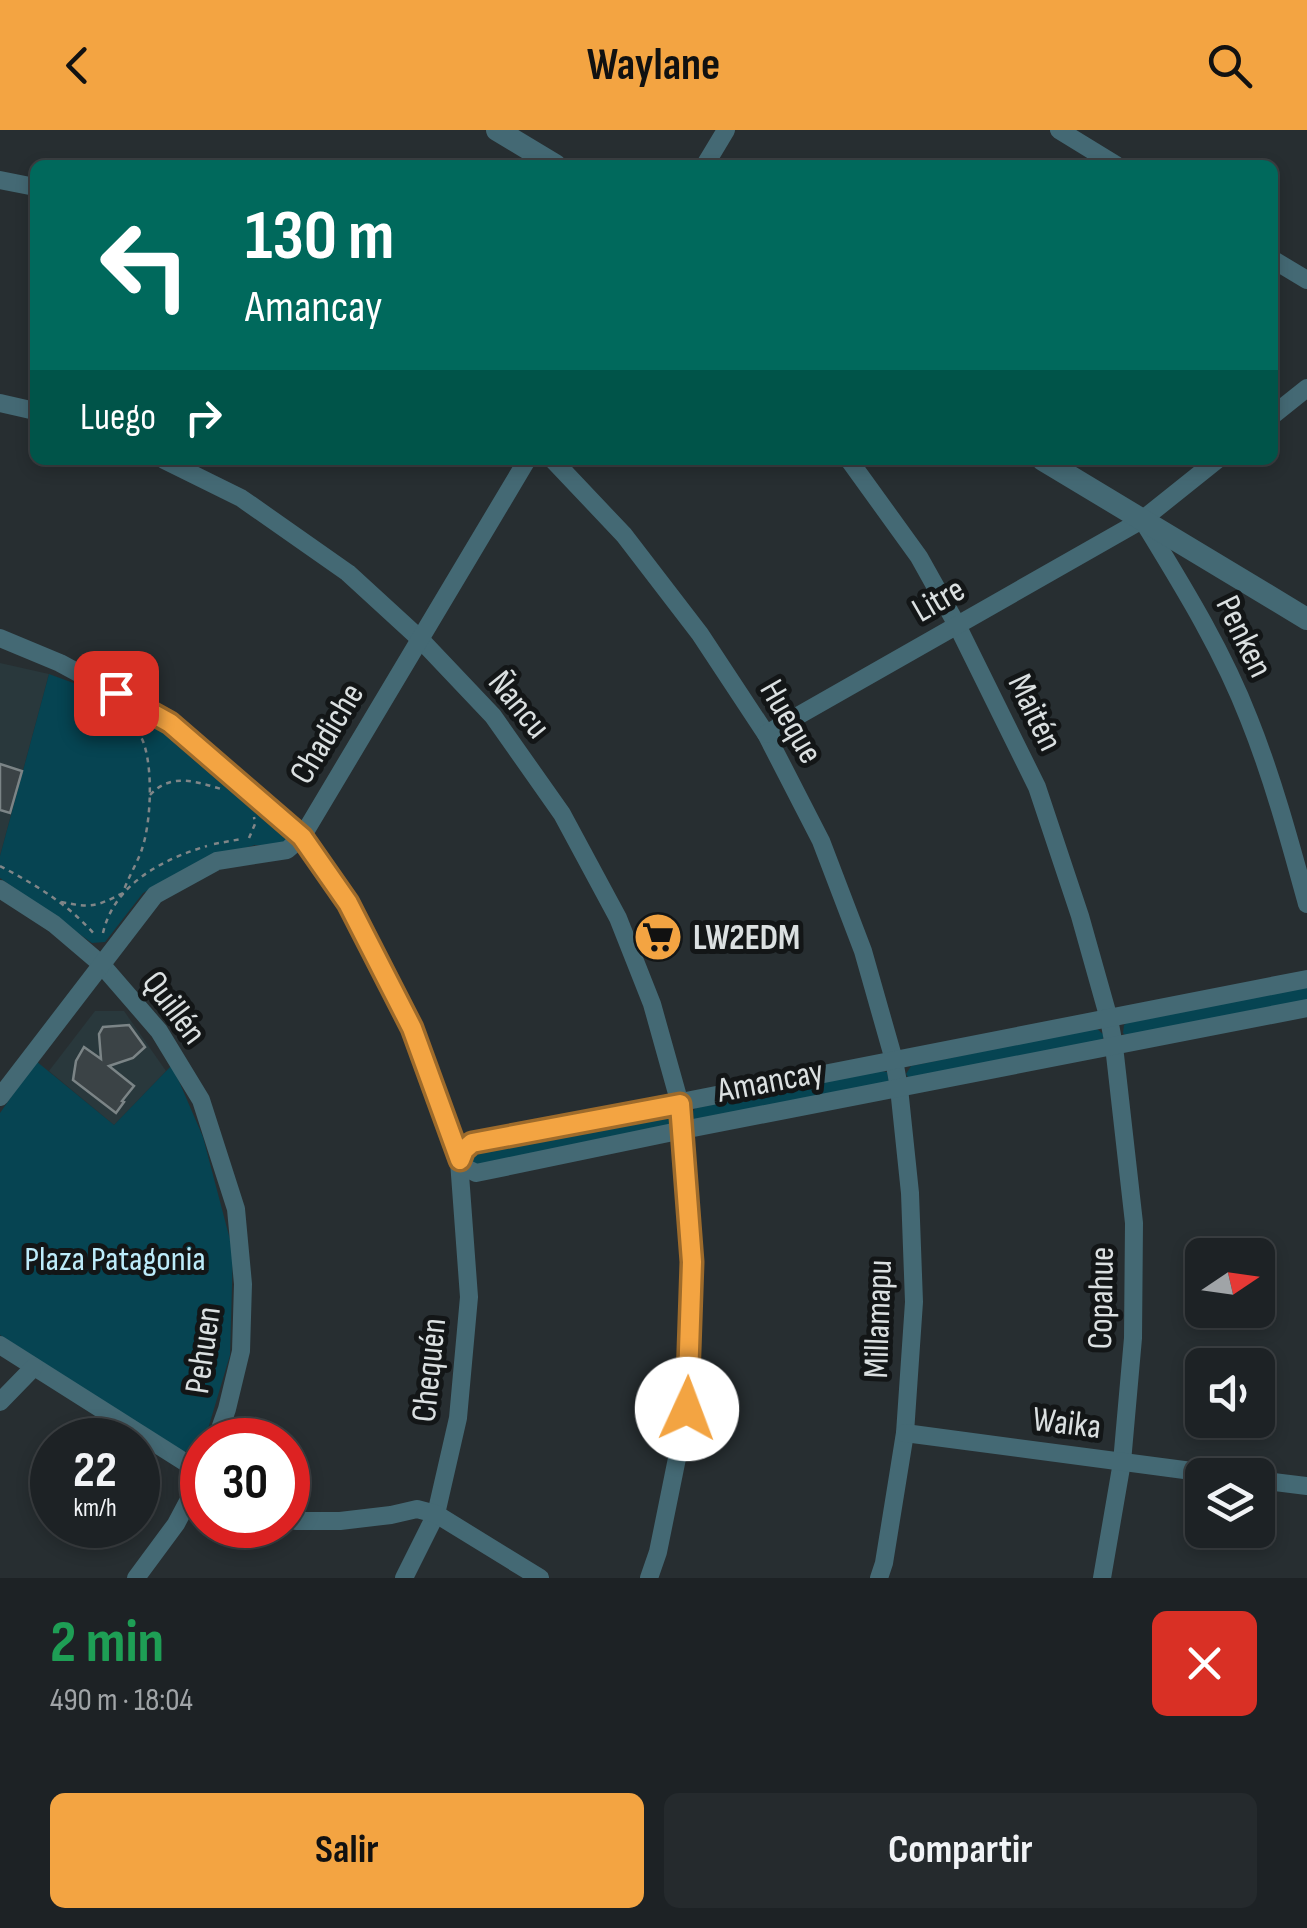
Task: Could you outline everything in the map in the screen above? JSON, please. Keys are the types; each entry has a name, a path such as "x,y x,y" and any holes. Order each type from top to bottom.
{"street":[{"path":"497,130 547,160"},
{"path":"708,160 726,130"},
{"path":"1058,130 1108,160"},
{"path":"0,180 30,186"},
{"path":"1278,263 1307,280"},
{"path":"1278,411 1307,388"},
{"path":"0,403 30,411"},
{"name":"Ñancu","path":"174,465 240,498 333,562 420,639 493,716 562,814 618,918 652,1004 680,1104 692,1262 687,1409 658,1552 649,1578"},
{"name":"Chadiche","path":"0,1097 155,895 217,861 287,850 302,837 524,465"},
{"name":"Hueque","path":"557,465 634,549 700,634 766,734 821,841 863,951 894,1060"},
{"name":"Maitén","path":"853,465 918,557 958,625 1038,787 1109,1018"},
{"path":"1051,465 1307,619"},
{"name":"Litre","path":"766,734 1142,520 1211,465"},
{"name":"Penken","path":"1142,520 1200,614 1249,718 1307,904"},
{"name":"Chequén","path":"0,638 60,663 170,723 302,837 348,903 412,1028 460,1160 469,1297 458,1418 436,1514 404,1578"},
{"name":"Quillén","path":"0,889 54,924 101,964 159,1031 201,1100 236,1209"},
{"name":"Amancay","path":"1307,979 472,1143 460,1160 476,1173 1307,1008"},
{"name":"Copahue","path":"1102,1578 1122,1462 1133,1338 1134,1223 1109,1018"},
{"name":"Millamapu","path":"879,1578 905,1433 914,1302 910,1193 894,1060"},
{"name":"Pehuen","path":"224,1418 241,1350 243,1284 236,1209"},
{"path":"0,1345 180,1460"},
{"path":"0,1402 34,1368"},
{"name":"Waika","path":"905,1433 1185,1470"},
{"path":"1275,1482 1307,1486"},
{"path":"310,1520 340,1521 417,1509 436,1514 540,1578"},
{"path":"136,1578 180,1516"}],"path":[{"path":"61,902 98,906 123,893 142,849 149,775 144,744 127,716 137,721"},
{"path":"149,796 169,781 192,780 224,790 211,779"},
{"path":"248,838 254,815 262,823"},
{"path":"0,866 61,902 101,942"}],"shaded area":[{"path":"0,663 49,674 0,856"},
{"path":"95,1011 124,1011 166,1071 114,1125 49,1071"}],"green space":[{"path":"49,674 155,724 293,838 280,846 255,845 197,862 143,893 105,942 92,943 0,878 0,856"},
{"path":"1307,987 1307,1002 1126,1036 1123,1033 1127,1023"},
{"path":"1096,1028 1104,1035 1101,1043 910,1080 906,1074 911,1066"},
{"name":"Plaza Patagonia","path":"36,1061 114,1125 172,1065 203,1137 233,1251 230,1355 211,1418 180,1418 180,1451 160,1438 160,1418 129,1418 0,1335 0,1113"},
{"path":"887,1072 889,1082 694,1121 696,1108"},
{"path":"674,1115 674,1124 476,1165 470,1162 471,1154 478,1149"}],"building":[{"path":"0,764 22,771 10,813 0,810"},
{"path":"129,1025 145,1047 133,1058 109,1066 134,1086 116,1113 73,1080 76,1061 84,1047 101,1059 99,1034 103,1027"}],"place":[{"name":"LW2EDM","path":"658,937"}],"route":[{"path":"116,693 170,723 302,837 348,903 412,1028 460,1160 472,1143 680,1104 692,1262 687,1409"}]}
